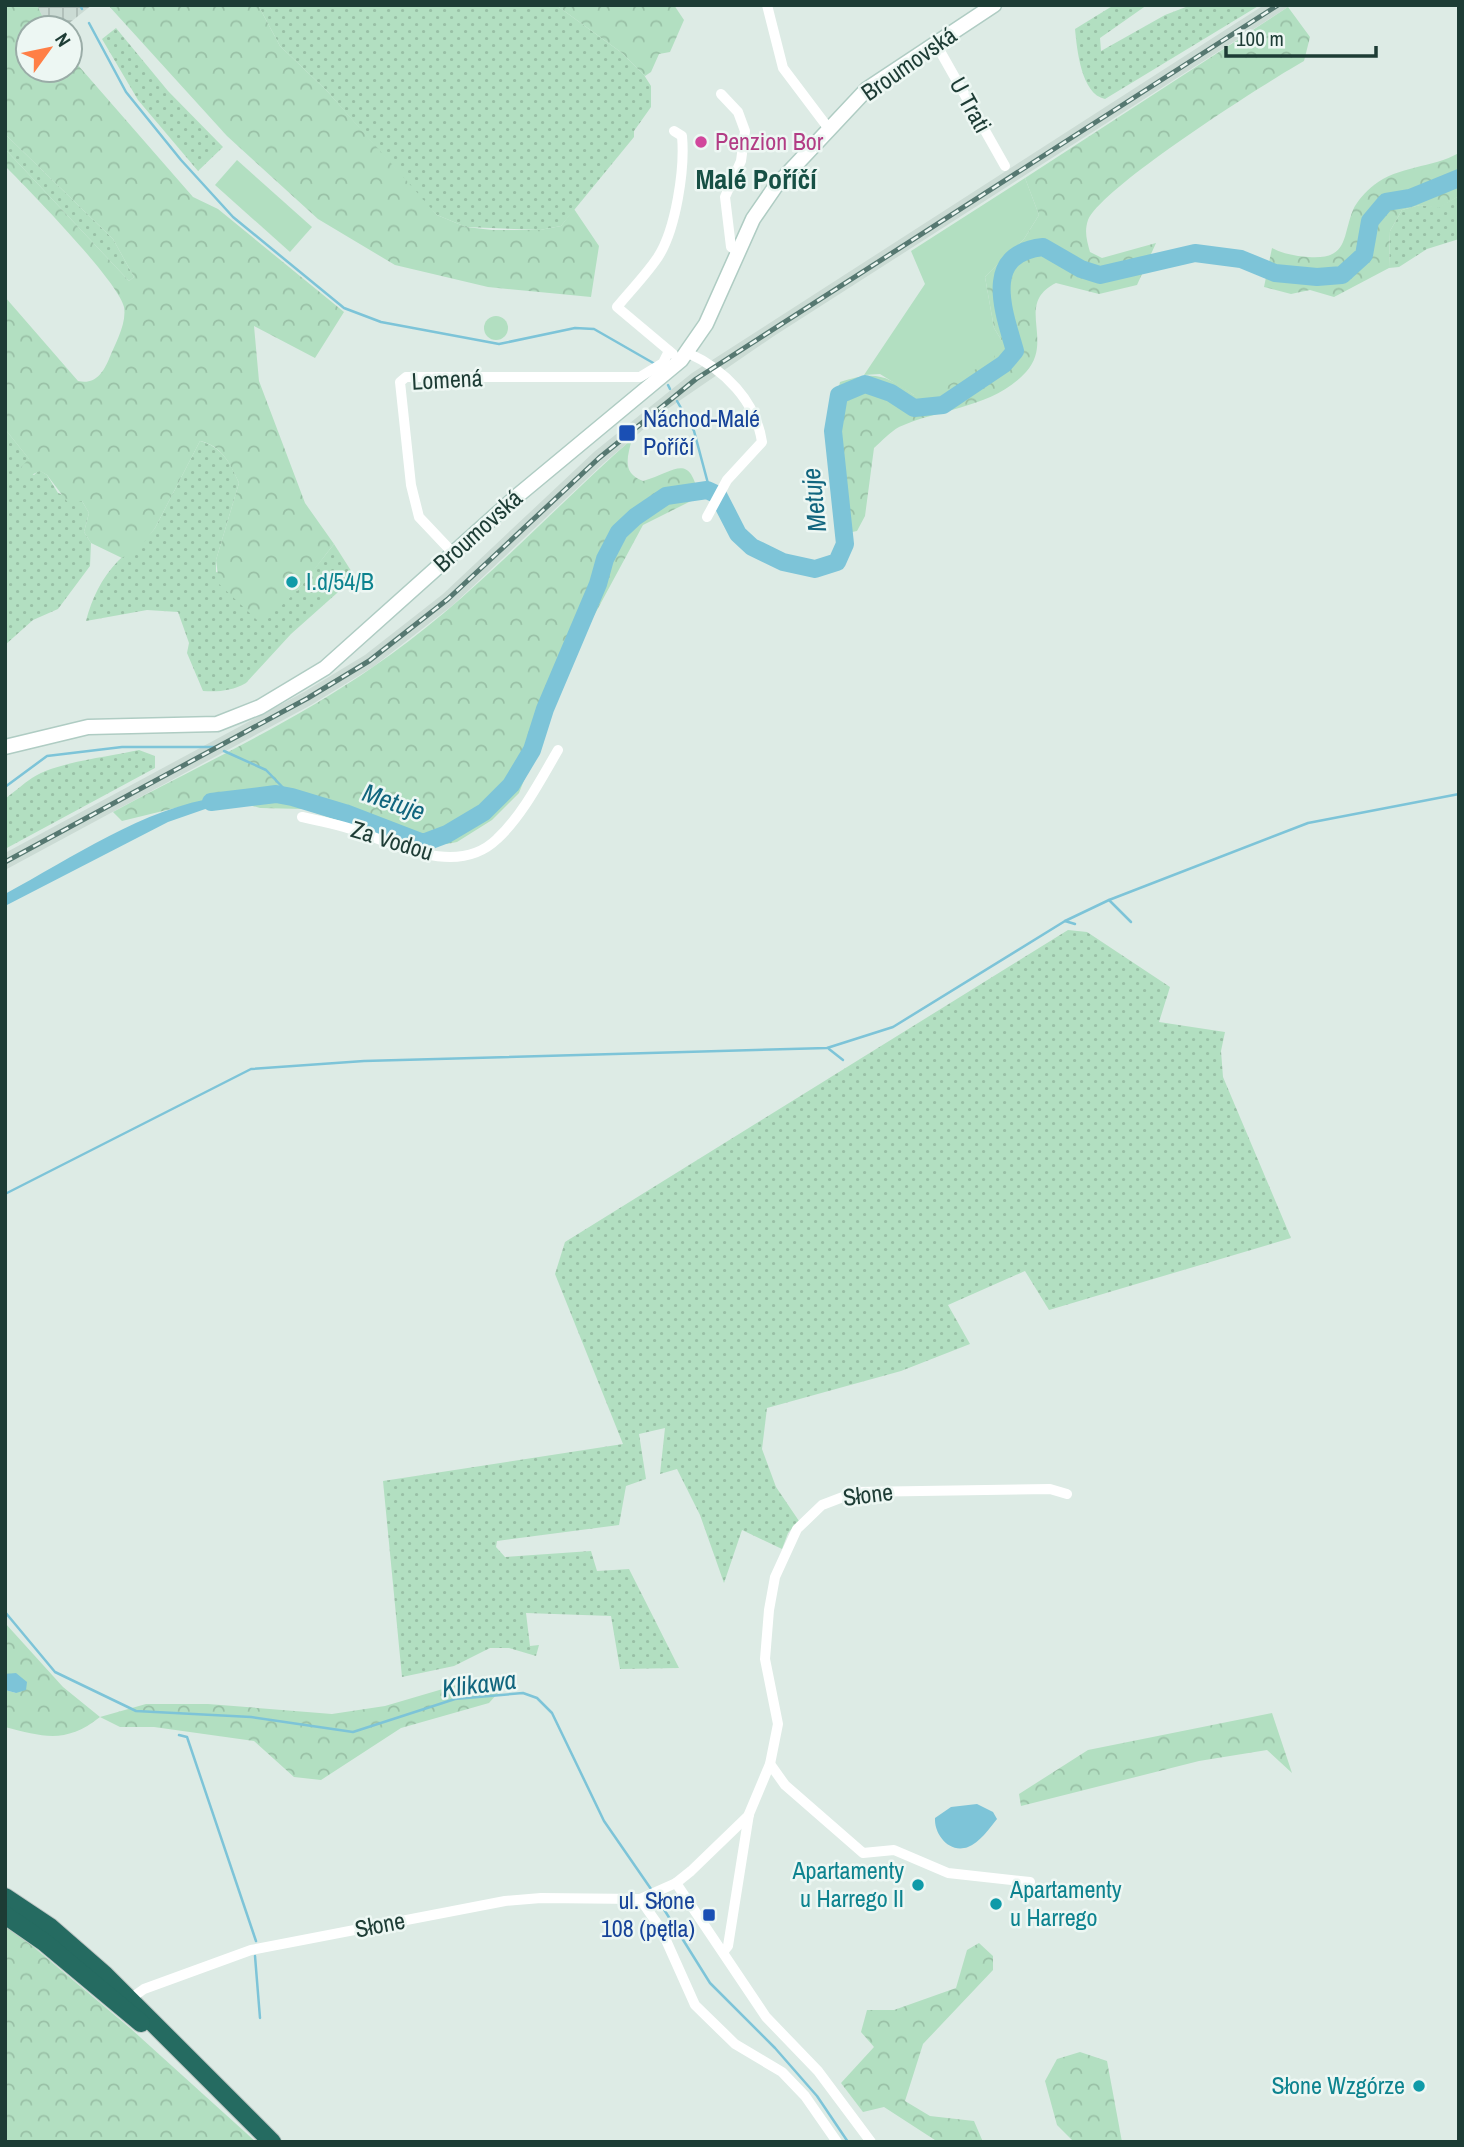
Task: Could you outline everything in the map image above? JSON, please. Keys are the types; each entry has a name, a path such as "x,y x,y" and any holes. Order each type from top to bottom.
{"highway":[{"path":"5,1897 69,1943 125,2003 198,2069 272,2142"},
{"path":"5,1915 125,2003"}],"main road":[{"name":"Broumovská","path":"5,747 80,728 201,726 237,718 278,698 325,668 516,497 684,357 720,297 757,213 775,187 867,89 994,5"}],"street":[{"path":"767,5 783,68 829,129"},
{"name":"U Trati","path":"936,44 1005,166"},
{"path":"721,94 738,112 745,131 741,161 725,197 731,247 738,252"},
{"path":"674,131 682,136 684,161 676,206 659,255 617,307 669,351 727,377 750,407 760,428 762,442 727,480 707,517"},
{"name":"Lomená","path":"453,553 418,517 411,485 400,382 406,377 640,377 663,363 669,351"},
{"name":"Za Vodou","path":"302,817 429,854 455,856 471,853 496,840 542,778 558,750"},
{"name":"Słone","path":"724,1951 749,1814 770,1765 778,1724 765,1659 775,1577 788,1544 811,1515 833,1498 871,1490 1050,1489 1067,1494"},
{"path":"770,1765 785,1785 863,1853 894,1850 948,1873 1030,1882"},
{"name":"Słone","path":"125,2003 144,1989 251,1950 282,1943 505,1900 644,1897 676,1883 721,1844 749,1814"},
{"path":"676,1883 724,1951 765,2018 818,2071 871,2142"},
{"path":"644,1897 688,1991 701,2012 735,2044 782,2072 805,2096 837,2142"}],"shaded area":[{"path":"37,5 92,5 81,14 41,14"},
{"path":"1264,5 1291,5 774,336 666,410 604,463 453,605 373,667 311,705 5,870 5,853 304,692 365,655 443,594 594,452 692,373"}],"green space":[{"path":"5,5 37,5 41,14 14,14 14,84 84,84 84,72 193,197 218,209 344,312 315,358 254,326 259,381 305,503 334,544 291,597 269,614 257,620 219,584 216,560 239,483 229,462 220,451 208,443 200,441 155,528 146,540 122,558 91,543 84,532 89,513 82,501 69,504 47,475 40,471 27,477 20,474 21,467 29,459 5,429 5,297 78,381 84,382 98,377 104,369 120,334 124,307 118,294 90,257 5,166 5,149 129,281 134,277 113,239 5,134"},
{"path":"108,5 258,5 280,46 327,91 437,215 466,227 540,230 561,226 574,209 599,246 591,297 488,287 395,265 318,219 227,136"},
{"path":"258,5 556,5 622,53 644,75 651,86 651,107 634,131 634,137 561,226 540,230 466,227 437,215 425,203 327,91 280,46"},
{"path":"556,5 674,5 684,20 670,52 659,54 651,72 645,76 622,53"},
{"path":"1114,5 1147,5 1100,38 1101,51 1165,15 1191,5 1260,5 1105,99 1090,89 1085,80 1075,29"},
{"path":"1288,7 1310,37 1304,61 1222,112 1153,161 1100,204 1088,220 1086,232 1090,252 1102,258 1156,243 1137,285 1099,294 1056,283 1044,292 1038,301 1036,312 1037,348 1034,360 1026,372 998,393 899,427 889,434 874,448 865,516 857,531 837,535 830,458 840,382 862,376 879,376 914,395 1002,341 994,328 985,277 1024,239 1039,215 1025,178"},
{"path":"116,28 168,91 223,147 198,171 138,100 102,39"},
{"path":"5,134 113,239 134,277 129,281 5,149"},
{"path":"1459,153 1459,196 1439,208 1420,205 1402,210 1390,231 1389,268 1334,297 1310,290 1291,294 1264,287 1272,248 1303,257 1331,255 1342,245 1357,203 1374,185 1404,170 1438,162"},
{"path":"237,160 312,227 290,252 215,185"},
{"path":"1025,178 1039,215 1024,239 985,277 994,328 1002,341 993,359 930,396 914,395 880,374 864,375 925,284 911,251"},
{"path":"1459,196 1459,239 1427,249 1399,267 1389,268 1390,231 1402,210 1420,205 1439,207"},
{"path":"496,316 505,319 508,328 505,337 496,340 487,337 484,328 487,319"},
{"path":"5,429 30,460 21,467 34,475 39,470 47,475 58,493 82,501 89,513 84,532 91,543 90,566 58,609 33,620 5,645"},
{"path":"632,439 628,464 636,478 643,481 680,468 686,469 691,474 699,497 643,525 576,649 519,793 492,820 457,842 447,844 382,835 304,809 260,808 220,797 122,821 113,812 310,707 408,642 506,558"},
{"path":"200,441 220,451 239,483 216,560 216,572 297,591 334,544 355,577 291,634 246,683 220,691 203,691 187,653 189,643 178,612 147,610 86,621 94,597 107,575 118,561 155,528"},
{"path":"139,750 155,756 155,768 5,849 5,799 25,783 54,768"},
{"path":"1068,930 1087,932 1170,987 1159,1022 1225,1032 1221,1051 1223,1077 1291,1238 1049,1310 1025,1271 948,1305 970,1344 901,1371 767,1408 762,1449 776,1487 799,1521 788,1533 782,1549 742,1530 724,1583 700,1515 677,1469 660,1474 665,1428 639,1434 646,1479 626,1486 619,1525 497,1541 496,1547 505,1557 591,1551 597,1571 629,1569 679,1668 620,1669 611,1616 526,1613 530,1646 539,1645 536,1656 509,1648 490,1648 454,1666 402,1677 383,1481 623,1444 555,1274 565,1242"},
{"path":"5,1623 63,1687 100,1717 88,1726 65,1735 43,1735 5,1727 5,1690 16,1693 16,1674 5,1674"},
{"path":"487,1676 505,1685 489,1703 401,1728 321,1780 294,1777 254,1741 154,1727 120,1727 100,1717 146,1704 208,1704 332,1714 385,1706"},
{"path":"1272,1713 1292,1773 1267,1750 1199,1761 1021,1806 1019,1794 1088,1750"},
{"path":"5,1923 130,2028 256,2142 5,2142"},
{"path":"979,1943 993,1956 993,1970 923,2044 905,2101 930,2116 974,2121 983,2142 938,2142 884,2107 863,2112 841,2083 874,2047 861,2032 867,2010 894,2010 956,1988 967,1950"},
{"path":"1080,2052 1107,2061 1122,2142 1074,2142 1057,2125 1045,2081 1057,2059"}],"water":[{"path":"220,797 234,799 168,822 5,906 5,894 109,836 163,812"},
{"path":"16,1673 27,1682 26,1690 16,1693 5,1690 5,1674"},
{"path":"977,1804 993,1812 997,1819 972,1845 955,1848 949,1845 940,1836 935,1818 951,1807"}],"waterway":[{"path":"80,5 82,9"},
{"path":"89,23 126,92 181,160 233,217 344,308 381,322 499,344 575,328 594,329 655,364"},
{"name":"Metuje","path":"211,802 276,794 345,813 423,843 447,834 484,812 511,785 532,750 545,709 598,584 605,559 619,532 635,517 666,496 707,490 718,495 738,534 752,547 783,562 815,569 837,562 845,544 833,431 839,395 865,384 891,393 914,408 943,405 1004,364 1015,351 1003,303 1004,273 1011,261 1024,252 1043,247 1081,269 1100,275 1195,253 1241,259 1275,273 1317,277 1342,275 1364,255 1370,221 1386,202 1410,198 1459,178"},
{"path":"668,385 670,389"},
{"path":"677,401 694,431 710,491"},
{"path":"5,787 47,756 122,747 216,747"},
{"path":"224,751 266,770 292,797"},
{"path":"5,1194 251,1069 364,1061 827,1048 893,1027 1065,921 1109,900 1308,823 1459,794"},
{"path":"1109,900 1131,922"},
{"path":"1065,921 1075,924"},
{"path":"829,1049 843,1060"},
{"name":"Klikawa","path":"5,1612 55,1672 136,1711 251,1717 353,1732 455,1699 523,1693 537,1698 552,1713 604,1821 651,1889"},
{"path":"179,1735 187,1737 256,1941"},
{"name":"Klikawa","path":"655,1895 710,1983 775,2048 817,2096 848,2142"},
{"path":"255,1956 260,2018"}],"railway":[{"path":"5,862 308,698 369,661 448,599 599,458 696,379 1278,5"}],"place":[{"name":"Penzion Bor","path":"701,142"},
{"name":"Náchod-Malé Poříčí","path":"627,433"},
{"name":"I.d/54/B","path":"292,582"},
{"name":"Apartamenty u Harrego II","path":"918,1885"},
{"name":"Apartamenty u Harrego","path":"996,1904"},
{"name":"ul. Słone 108 (pętla)","path":"709,1915"},
{"name":"Słone Wzgórze","path":"1419,2086"}],"district":[{"name":"Malé Poříčí","path":"756,179"}]}
